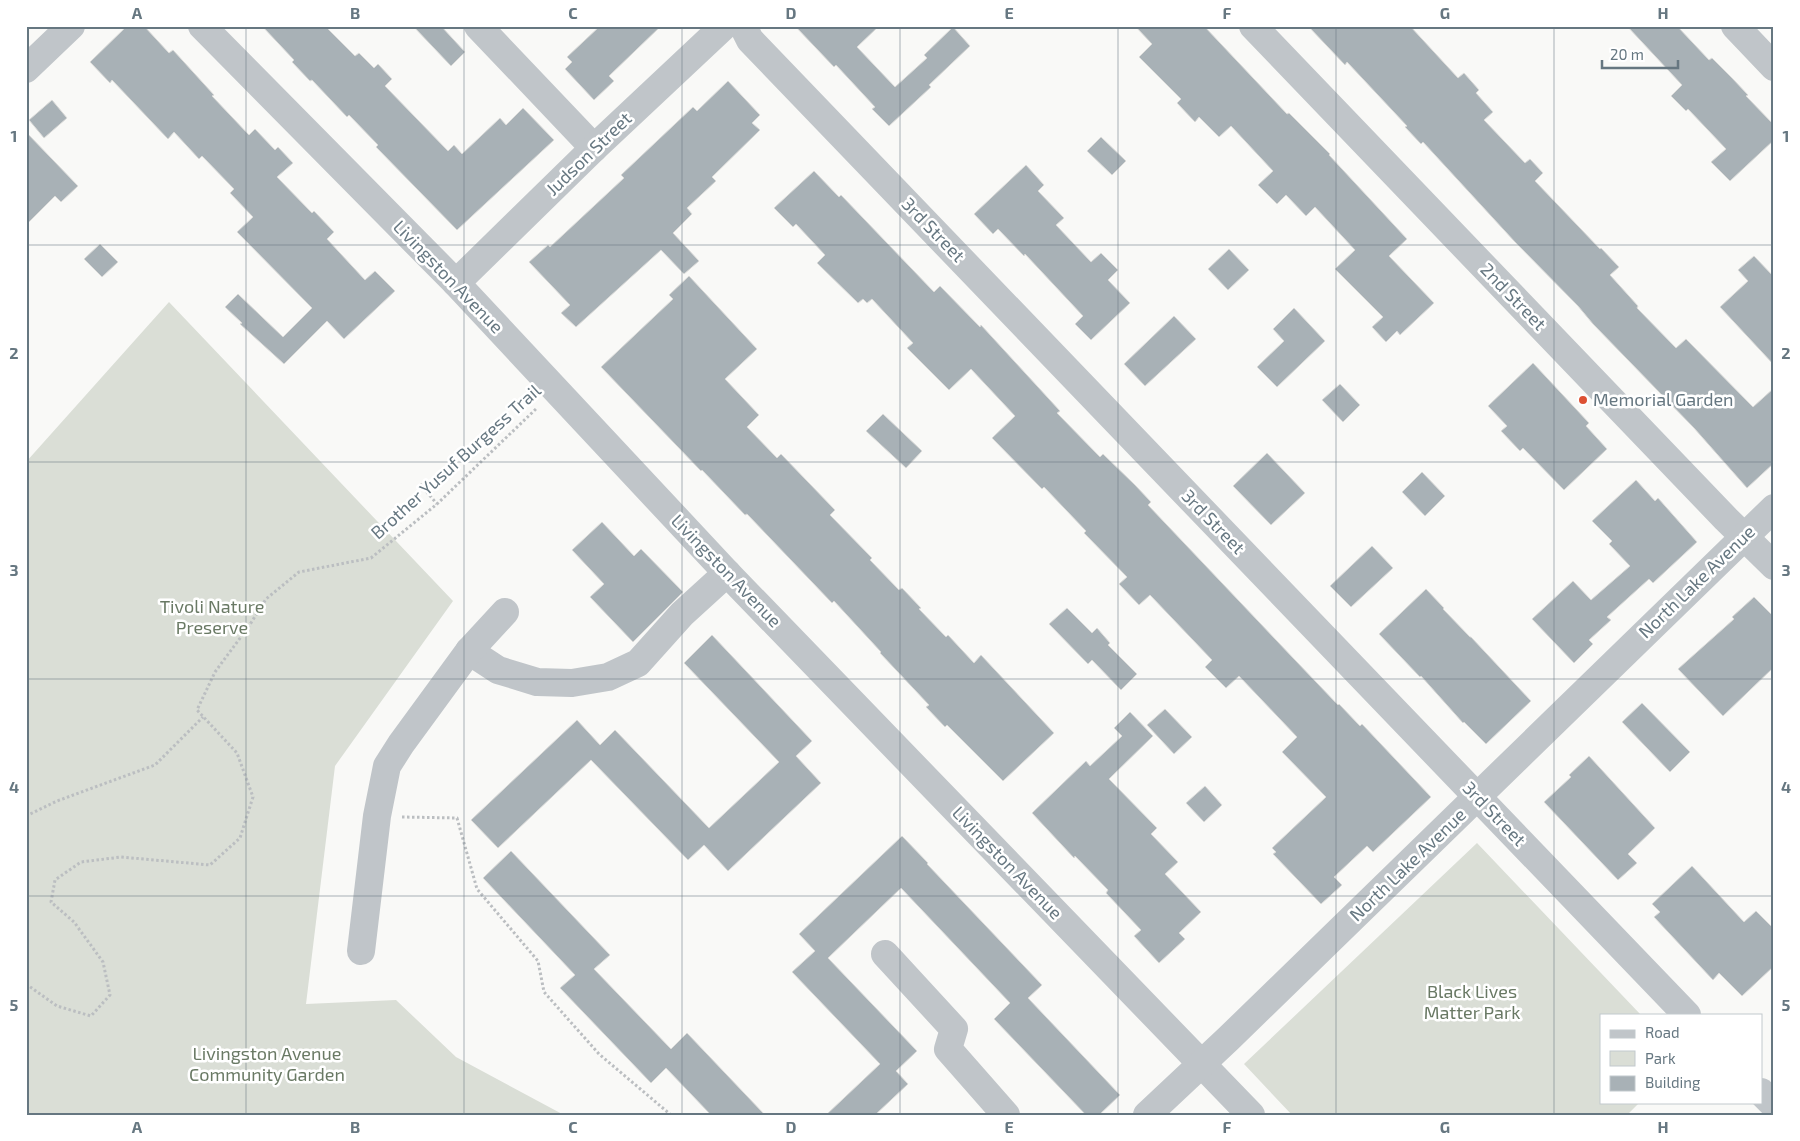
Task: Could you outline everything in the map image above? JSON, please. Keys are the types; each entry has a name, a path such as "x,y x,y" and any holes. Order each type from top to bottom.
{"street":[{"path":"26,69 71,26"},
{"name":"Livingston Avenue","path":"202,26 456,283 727,573 1251,1115"},
{"path":"478,26 594,148"},
{"name":"Judson Street","path":"456,283 594,148 724,26"},
{"name":"3rd Street","path":"743,26 750,40 1686,1014"},
{"name":"2nd Street","path":"1253,26 1726,519 1774,566"},
{"path":"1735,26 1774,67"},
{"name":"North Lake Avenue","path":"1147,1115 1478,797 1774,508"},
{"path":"469,651 498,670 537,682 572,683 608,678 638,663 682,614 727,573"},
{"path":"362,951 377,816 388,766 401,744 469,651 505,612"},
{"path":"885,954 954,1030 948,1049 1006,1115"},
{"path":"1762,1093 1774,1105"}],"path":[{"name":"Brother Yusuf Burgess Trail","path":"203,716 197,710 215,672 249,626 266,599 299,572 371,558 437,504 556,390"},
{"path":"420,484 437,504"},
{"path":"26,816 57,801 155,765 203,716 237,754 253,797 240,838 210,865 121,857 81,862 55,880 52,902 74,922 103,962 110,995 91,1016 57,1006 26,984"},
{"path":"377,816 457,818 477,889 538,961 544,992 599,1054 671,1115"}],"green space":[{"name":"Tivoli Nature Preserve","path":"169,302 453,601 335,766 306,1004 396,1000 456,1057 564,1115 26,1115 26,462"},
{"name":"Black Lives Matter Park","path":"1477,843 1640,1014 1600,1014 1600,1104 1638,1104 1627,1115 1292,1115 1244,1064"}],"building":[{"path":"127,26 144,26 169,53 173,50 214,95 212,96 249,135 255,129 275,150 278,147 293,163 277,177 312,213 314,211 334,232 327,239 365,280 375,271 395,291 344,339 327,321 284,364 240,324 242,323 225,307 238,294 283,337 312,308 237,232 253,217 230,193 234,189 202,156 199,159 174,132 168,139 112,80 110,83 90,62"},
{"path":"262,26 325,26 355,56 359,53 374,68 378,64 392,79 385,86 448,151 454,145 462,154 500,118 506,125 523,108 554,140 457,230 376,147 378,145 349,115 347,117 312,80 310,81 292,62 294,60"},
{"path":"413,26 441,26 465,52 451,66"},
{"path":"600,26 661,26 609,76 614,81 594,100 565,69 572,62 567,57"},
{"path":"795,26 879,26 857,47 895,87 927,58 924,55 953,27 970,46 929,85 931,87 889,126 872,109 875,107 836,65 834,67"},
{"path":"1135,26 1204,26 1287,114 1289,113 1330,154 1407,239 1389,256 1434,303 1400,335 1397,331 1386,342 1372,327 1383,317 1335,269 1355,250 1315,207 1306,216 1286,195 1277,204 1258,185 1273,171 1231,126 1219,137 1199,117 1195,122 1177,103 1181,99 1139,57 1152,44"},
{"path":"1308,26 1410,26 1458,78 1464,73 1479,90 1476,93 1493,112 1484,120 1525,163 1530,159 1543,173 1535,181 1619,267 1610,275 1638,306 1637,308 1676,348 1686,339 1753,407 1774,388 1774,463 1747,488 1694,428 1515,242 1423,142 1421,144 1405,127 1407,126 1347,62 1345,65"},
{"path":"1627,26 1677,26 1709,60 1712,58 1732,78 1748,95 1746,96 1774,125 1774,140 1730,181 1711,162 1726,149 1688,109 1686,111 1671,96 1682,85"},
{"path":"728,81 760,115 752,123 760,130 712,177 716,181 687,208 692,214 673,233 699,261 684,274 661,250 576,327 561,313 570,305 529,262 548,245 550,247 624,178 621,175 693,107 697,111"},
{"path":"52,100 67,118 44,138 29,120"},
{"path":"26,132 78,186 61,202 55,196 26,225"},
{"path":"1101,137 1126,161 1112,175 1087,151"},
{"path":"1026,165 1044,185 1038,191 1064,218 1056,225 1091,262 1101,253 1118,270 1108,280 1130,303 1091,340 1075,324 1083,316 1025,254 1024,256 998,229 993,234 974,214"},
{"path":"814,171 839,197 841,195 934,292 940,286 980,327 981,325 1060,411 1057,413 1100,457 1103,454 1135,485 1151,502 1148,505 1295,660 1338,705 1360,726 1362,724 1431,797 1373,852 1367,846 1334,877 1342,885 1321,904 1273,854 1276,852 1272,848 1326,797 1282,752 1297,737 1239,676 1226,688 1205,667 1212,660 1150,595 1139,605 1119,584 1127,577 1084,533 1086,531 1044,487 1042,489 992,438 1015,416 971,369 949,390 907,348 913,343 872,299 867,303 863,299 858,303 817,263 825,255 796,224 793,227 774,208"},
{"path":"100,244 118,262 102,277 84,259"},
{"path":"1229,249 1249,270 1228,290 1208,269"},
{"path":"1754,256 1774,277 1774,365 1720,307 1748,281 1738,270"},
{"path":"689,276 757,349 725,379 759,415 747,427 777,458 781,454 835,510 830,515 872,558 870,560 899,590 902,588 946,637 948,635 974,663 981,655 1054,733 1003,781 947,725 945,727 926,707 929,705 834,601 832,603 747,514 745,515 701,471 601,367 673,299 669,295"},
{"path":"1294,308 1325,341 1277,387 1257,367 1284,341 1273,329"},
{"path":"1174,316 1196,339 1145,386 1124,364"},
{"path":"1533,363 1589,423 1586,426 1607,449 1564,490 1523,448 1520,451 1501,431 1507,426 1488,406"},
{"path":"1340,384 1360,405 1343,422 1322,400"},
{"path":"883,414 922,451 906,468 866,431"},
{"path":"1267,453 1305,493 1271,525 1233,486"},
{"path":"1422,472 1445,496 1425,516 1402,492"},
{"path":"1636,480 1655,501 1658,498 1697,542 1653,583 1649,579 1607,617 1611,620 1589,640 1593,644 1574,663 1532,619 1573,581 1591,600 1630,566 1609,544 1612,541 1592,521"},
{"path":"602,522 634,556 641,549 683,592 633,642 590,597 604,584 572,550"},
{"path":"1372,546 1393,568 1351,607 1330,586"},
{"path":"1426,589 1531,701 1486,744 1463,723 1421,676 1379,634"},
{"path":"1754,597 1774,617 1774,667 1723,716 1678,669 1734,619 1732,617"},
{"path":"1067,608 1092,633 1097,628 1110,643 1108,645 1137,674 1121,690 1092,660 1088,664 1049,624"},
{"path":"712,635 812,741 796,756 821,783 728,871 704,845 688,860 591,760 498,848 471,820 577,720 600,745 615,730 709,828 779,762 684,663"},
{"path":"1642,703 1690,752 1670,772 1622,722"},
{"path":"1165,709 1192,737 1174,754 1147,725"},
{"path":"1130,712 1153,736 1109,779 1157,828 1151,834 1178,862 1165,874 1201,912 1179,933 1185,939 1159,963 1134,936 1141,930 1106,893 1108,890 1075,856 1074,858 1032,813 1086,761 1090,766 1122,736 1114,728"},
{"path":"1589,756 1655,828 1628,854 1637,863 1618,880 1544,802 1571,777 1569,775"},
{"path":"1205,786 1222,805 1204,822 1186,803"},
{"path":"902,836 1042,985 1028,998 1120,1095 1099,1115 1086,1115 994,1019 1010,1003 901,888 828,958 917,1051 896,1071 908,1084 875,1115 826,1115 880,1064 792,972 815,951 799,934"},
{"path":"511,851 610,955 594,969 671,1049 687,1033 765,1115 711,1115 666,1068 651,1083 560,988 575,975 483,878"},
{"path":"1692,866 1744,922 1756,911 1774,929 1774,966 1742,996 1719,973 1713,980 1654,917 1660,912 1652,904"}],"place":[{"name":"Memorial Garden","path":"1583,400"}],"park label":[{"name":"Livingston Avenue Community Garden","path":"267,1064"}]}
